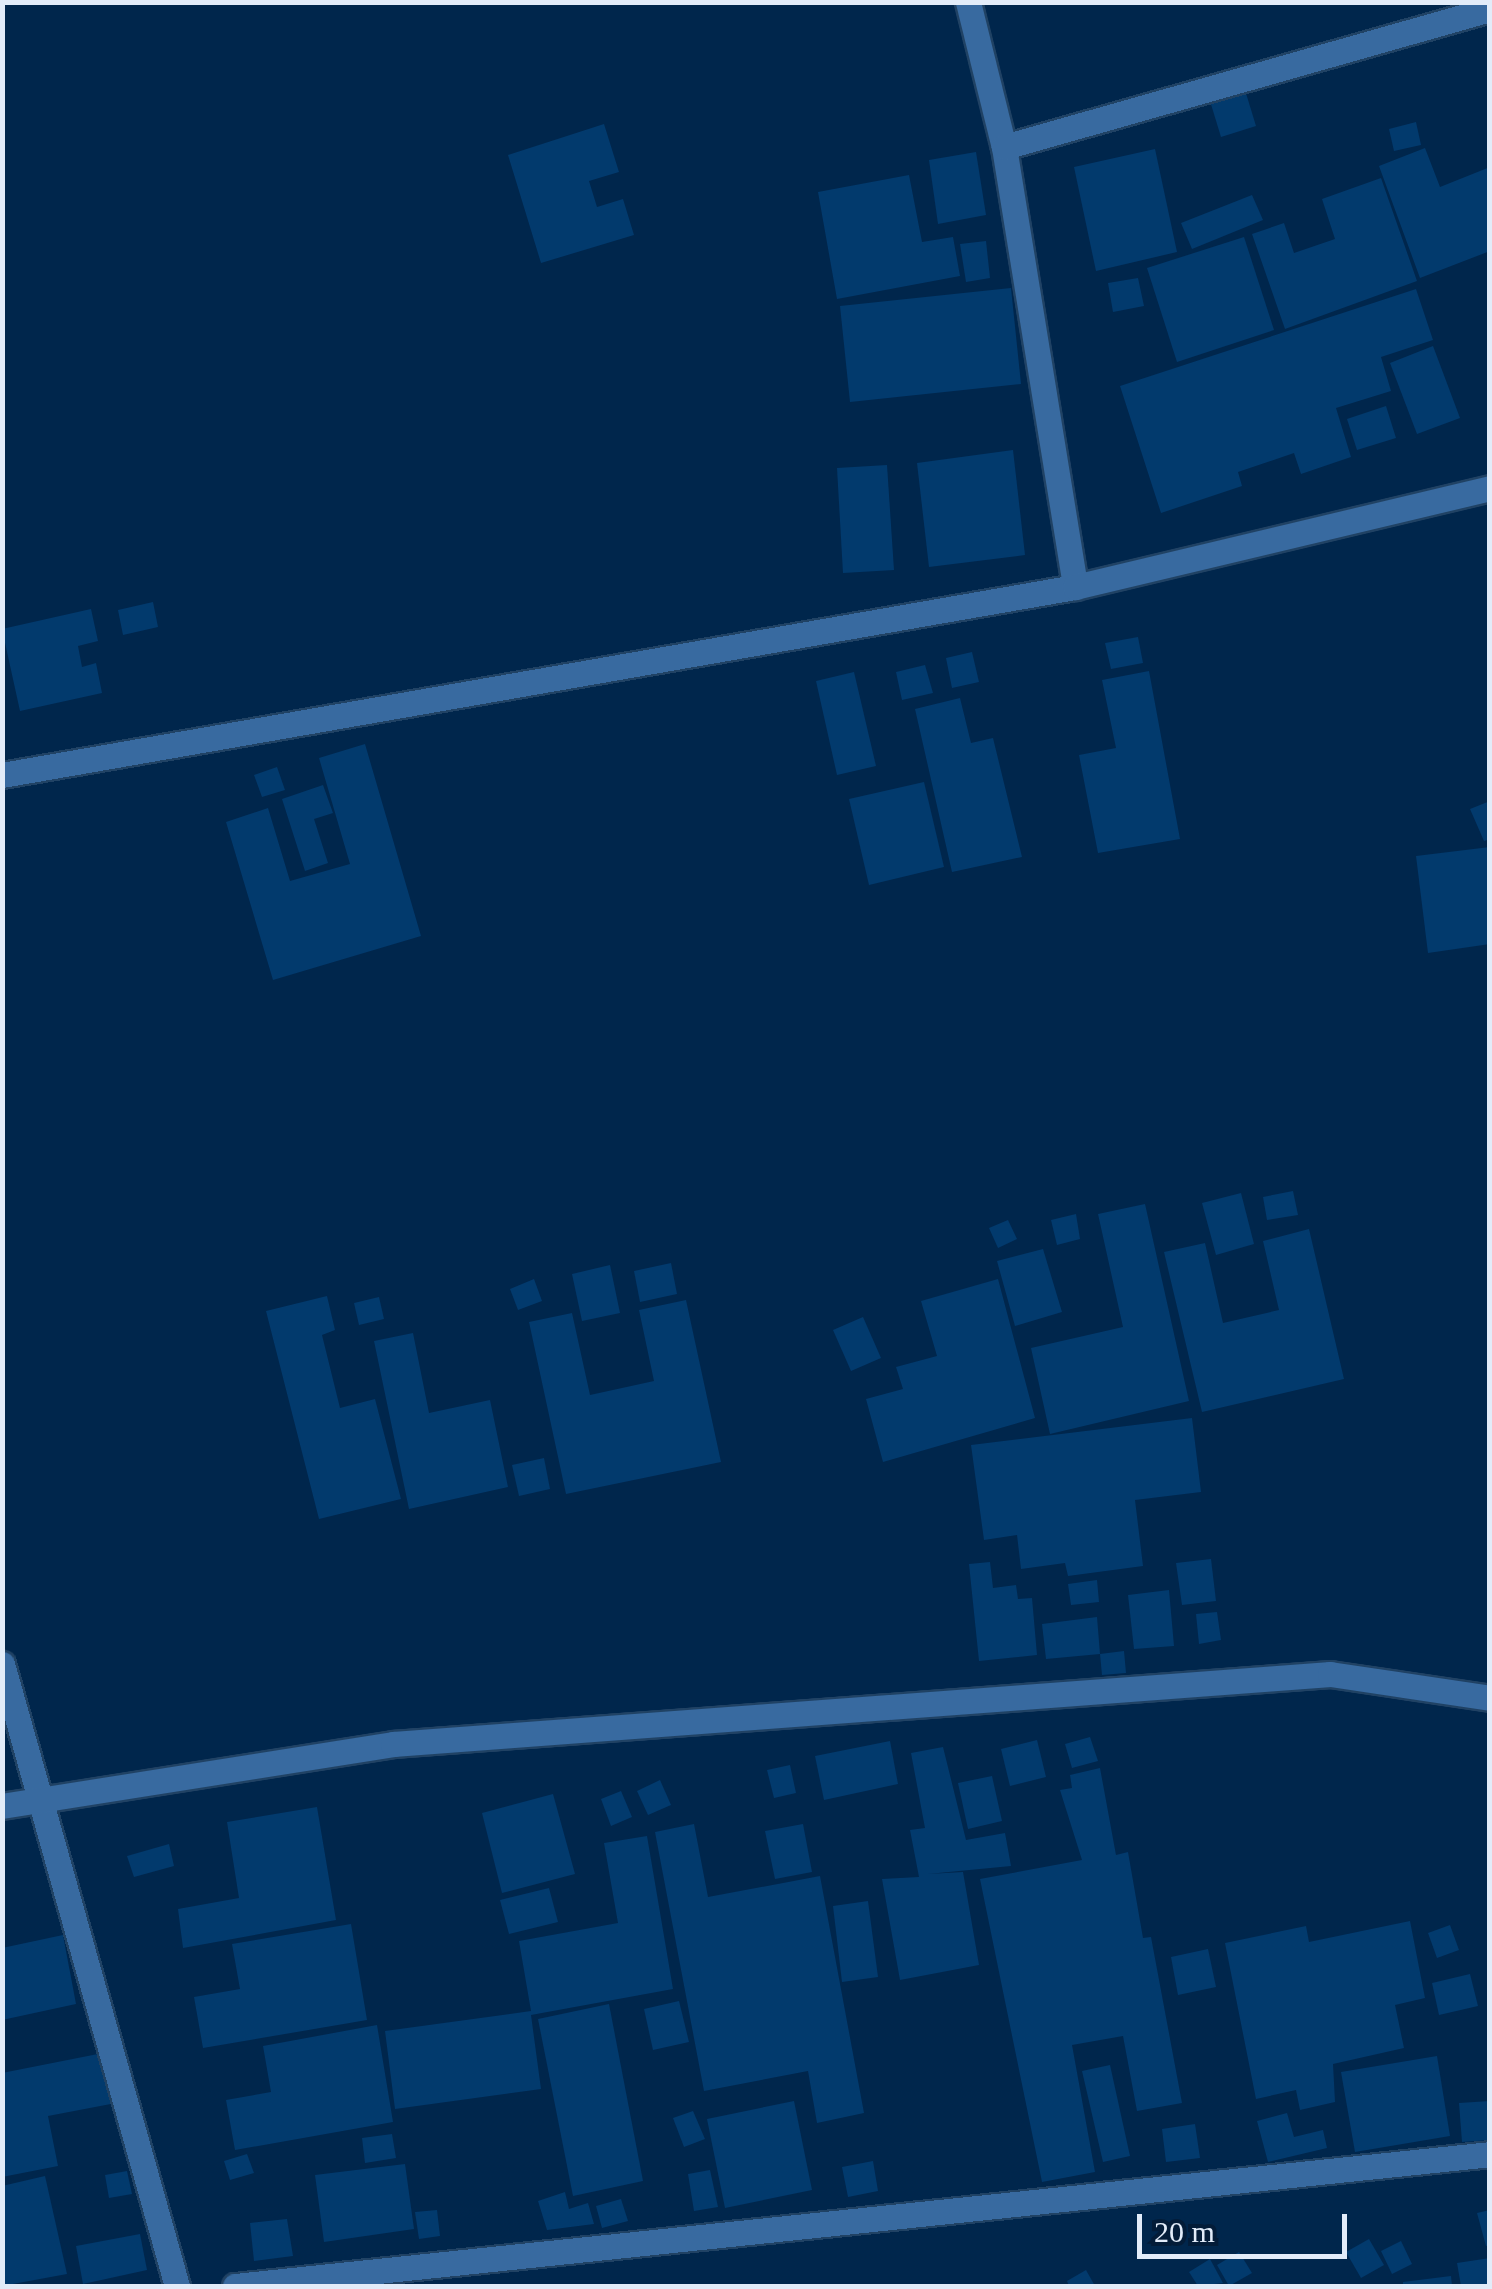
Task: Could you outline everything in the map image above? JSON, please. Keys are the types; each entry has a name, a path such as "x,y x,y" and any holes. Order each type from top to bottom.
{"street":[{"path":"968,2 1004,147 1075,587"},
{"path":"1004,147 1490,9"},
{"path":"2,775 1075,587 1490,488"},
{"path":"2,1664 36,1802 178,2286"},
{"path":"2,1806 393,1744 1330,1674 1490,1698"},
{"path":"234,2286 1490,2154"}],"building":[{"path":"1245,90 1256,126 1221,137 1210,101"},
{"path":"1416,122 1421,145 1394,151 1389,129"},
{"path":"604,124 619,172 589,181 597,207 623,199 634,235 541,263 508,155"},
{"path":"1425,148 1440,187 1490,167 1490,251 1420,278 1379,166"},
{"path":"1155,149 1177,252 1096,271 1074,167"},
{"path":"976,152 986,215 938,224 929,160"},
{"path":"909,175 922,242 953,237 960,276 837,299 818,192"},
{"path":"1381,178 1417,281 1285,329 1252,234 1284,223 1294,253 1335,239 1322,199"},
{"path":"1252,195 1263,220 1192,249 1181,223"},
{"path":"1244,237 1274,330 1177,362 1147,268"},
{"path":"986,241 990,278 966,282 960,244"},
{"path":"1138,278 1144,306 1113,312 1108,283"},
{"path":"1011,288 1021,384 850,402 840,306"},
{"path":"1416,289 1433,340 1381,357 1391,391 1336,408 1351,457 1301,474 1294,453 1238,472 1242,486 1161,513 1120,386"},
{"path":"1433,346 1460,418 1417,434 1390,363"},
{"path":"1386,406 1396,438 1357,450 1347,419"},
{"path":"1013,450 1025,555 929,567 917,463"},
{"path":"887,465 894,570 843,573 837,468"},
{"path":"153,602 158,627 123,635 118,610"},
{"path":"91,609 98,641 78,646 82,667 96,663 102,693 20,711 2,629"},
{"path":"1138,637 1143,663 1111,669 1105,643"},
{"path":"972,652 979,682 952,688 946,658"},
{"path":"925,665 933,693 902,700 896,672"},
{"path":"1149,671 1180,839 1098,853 1079,755 1116,748 1102,680"},
{"path":"854,672 876,766 837,775 816,681"},
{"path":"960,698 971,743 993,738 1022,857 952,872 915,709"},
{"path":"365,744 421,936 273,980 226,822 268,808 290,881 350,864 319,758"},
{"path":"277,767 285,790 262,797 254,775"},
{"path":"924,782 944,867 869,885 849,799"},
{"path":"323,785 333,813 314,819 328,863 305,871 282,799"},
{"path":"1490,801 1490,839 1484,841 1470,809"},
{"path":"1490,847 1490,944 1428,953 1416,856"},
{"path":"1293,1191 1298,1215 1267,1220 1263,1197"},
{"path":"1241,1193 1254,1244 1216,1255 1202,1203"},
{"path":"1145,1204 1189,1401 1050,1434 1031,1348 1123,1327 1098,1214"},
{"path":"1076,1214 1080,1239 1057,1245 1051,1220"},
{"path":"1008,1220 1017,1239 998,1248 989,1228"},
{"path":"1309,1229 1344,1379 1202,1412 1164,1252 1205,1243 1223,1323 1279,1310 1263,1241"},
{"path":"1043,1249 1062,1312 1015,1326 997,1261"},
{"path":"671,1263 677,1294 640,1302 634,1271"},
{"path":"610,1265 620,1313 582,1321 572,1274"},
{"path":"534,1279 542,1301 518,1310 510,1289"},
{"path":"998,1279 1035,1418 883,1462 866,1399 903,1389 896,1367 937,1356 921,1301"},
{"path":"327,1296 335,1330 322,1335 340,1408 375,1399 401,1499 319,1519 266,1311"},
{"path":"379,1297 384,1319 359,1325 354,1303"},
{"path":"686,1300 721,1462 566,1494 529,1322 572,1313 590,1395 654,1381 639,1310"},
{"path":"863,1317 881,1358 851,1371 833,1330"},
{"path":"413,1333 429,1413 490,1400 508,1487 409,1509 374,1341"},
{"path":"1192,1418 1201,1492 1135,1500 1143,1566 1068,1576 1065,1563 1021,1569 1017,1535 984,1540 971,1445"},
{"path":"544,1458 550,1489 519,1496 512,1465"},
{"path":"1211,1559 1216,1601 1182,1605 1176,1563"},
{"path":"990,1562 993,1588 1016,1585 1018,1599 1032,1598 1037,1655 979,1661 969,1564"},
{"path":"1097,1580 1099,1602 1071,1605 1068,1584"},
{"path":"1169,1590 1174,1646 1134,1649 1128,1595"},
{"path":"1217,1612 1221,1640 1199,1644 1196,1614"},
{"path":"1097,1617 1100,1654 1046,1659 1042,1624"},
{"path":"1124,1651 1126,1673 1102,1675 1100,1654"},
{"path":"1090,1737 1098,1761 1072,1768 1065,1744"},
{"path":"1037,1740 1046,1777 1010,1786 1001,1749"},
{"path":"890,1741 898,1784 824,1800 815,1756"},
{"path":"943,1747 966,1840 1005,1833 1011,1866 928,1874 963,1872 979,1965 900,1980 882,1879 919,1877 910,1830 925,1828 911,1753"},
{"path":"790,1765 796,1793 774,1798 767,1770"},
{"path":"1100,1768 1116,1855 1128,1852 1143,1938 1151,1937 1182,2103 1137,2111 1123,2036 1072,2045 1095,2172 1042,2182 980,1879 1082,1860 1060,1790 1072,1788 1070,1775"},
{"path":"992,1776 1002,1821 968,1829 958,1783"},
{"path":"660,1780 671,1805 648,1815 637,1791"},
{"path":"621,1791 632,1817 611,1826 601,1799"},
{"path":"553,1794 575,1874 502,1893 482,1813"},
{"path":"317,1807 336,1920 183,1948 178,1909 239,1898 227,1822"},
{"path":"694,1824 708,1897 820,1876 864,2113 817,2123 808,2071 704,2091 655,1832"},
{"path":"803,1824 812,1872 775,1879 765,1831"},
{"path":"647,1836 673,1989 531,2015 541,2089 395,2109 385,2031 531,2011 519,1941 618,1923 604,1843"},
{"path":"169,1844 174,1866 134,1877 127,1856"},
{"path":"549,1888 558,1922 509,1934 500,1900"},
{"path":"868,1901 878,1977 842,1982 833,1906"},
{"path":"1410,1921 1425,1998 1395,2005 1404,2048 1333,2064 1335,2102 1300,2110 1296,2090 1256,2099 1225,1943 1306,1926 1309,1942"},
{"path":"351,1924 367,2020 203,2048 194,1997 240,1989 232,1944"},
{"path":"1450,1925 1459,1950 1437,1958 1428,1933"},
{"path":"63,1935 76,2004 2,2020 2,1948"},
{"path":"1208,1949 1216,1987 1178,1995 1171,1957"},
{"path":"1470,1974 1478,2006 1439,2015 1432,1983"},
{"path":"679,2001 689,2042 653,2050 644,2009"},
{"path":"609,2004 643,2181 573,2196 538,2019"},
{"path":"377,2025 393,2122 235,2150 226,2100 271,2092 263,2046"},
{"path":"108,2052 116,2103 48,2116 58,2166 2,2177 2,2073"},
{"path":"1437,2056 1450,2136 1355,2152 1341,2072"},
{"path":"1110,2065 1130,2156 1103,2162 1082,2071"},
{"path":"794,2101 812,2190 725,2208 707,2119"},
{"path":"1490,2101 1490,2140 1462,2142 1459,2103"},
{"path":"693,2111 705,2139 684,2147 673,2118"},
{"path":"1287,2113 1294,2137 1323,2130 1327,2148 1268,2162 1257,2121"},
{"path":"1195,2124 1200,2158 1166,2162 1162,2129"},
{"path":"392,2134 396,2158 365,2163 362,2138"},
{"path":"247,2154 254,2173 230,2180 224,2161"},
{"path":"873,2161 878,2191 848,2197 842,2167"},
{"path":"405,2164 414,2229 324,2242 315,2175"},
{"path":"710,2170 718,2207 694,2211 688,2174"},
{"path":"127,2171 132,2194 109,2198 105,2175"},
{"path":"45,2176 67,2274 2,2286 2,2186"},
{"path":"565,2192 569,2209 588,2203 594,2224 547,2230 538,2201"},
{"path":"621,2199 628,2221 602,2228 596,2206"},
{"path":"437,2210 440,2236 419,2239 415,2212"},
{"path":"1490,2210 1490,2245 1486,2246 1477,2213"},
{"path":"287,2219 293,2256 254,2261 250,2223"},
{"path":"140,2234 147,2270 83,2284 76,2246"},
{"path":"1369,2239 1384,2265 1361,2278 1346,2252"},
{"path":"1401,2241 1412,2264 1392,2274 1381,2251"},
{"path":"1239,2252 1252,2273 1229,2286 1217,2265"},
{"path":"1490,2258 1490,2286 1461,2286 1457,2263"},
{"path":"1210,2259 1223,2283 1198,2286 1189,2272"},
{"path":"1086,2270 1095,2286 1069,2286 1067,2281"},
{"path":"1451,2276 1452,2286 1403,2286 1403,2282"}]}
